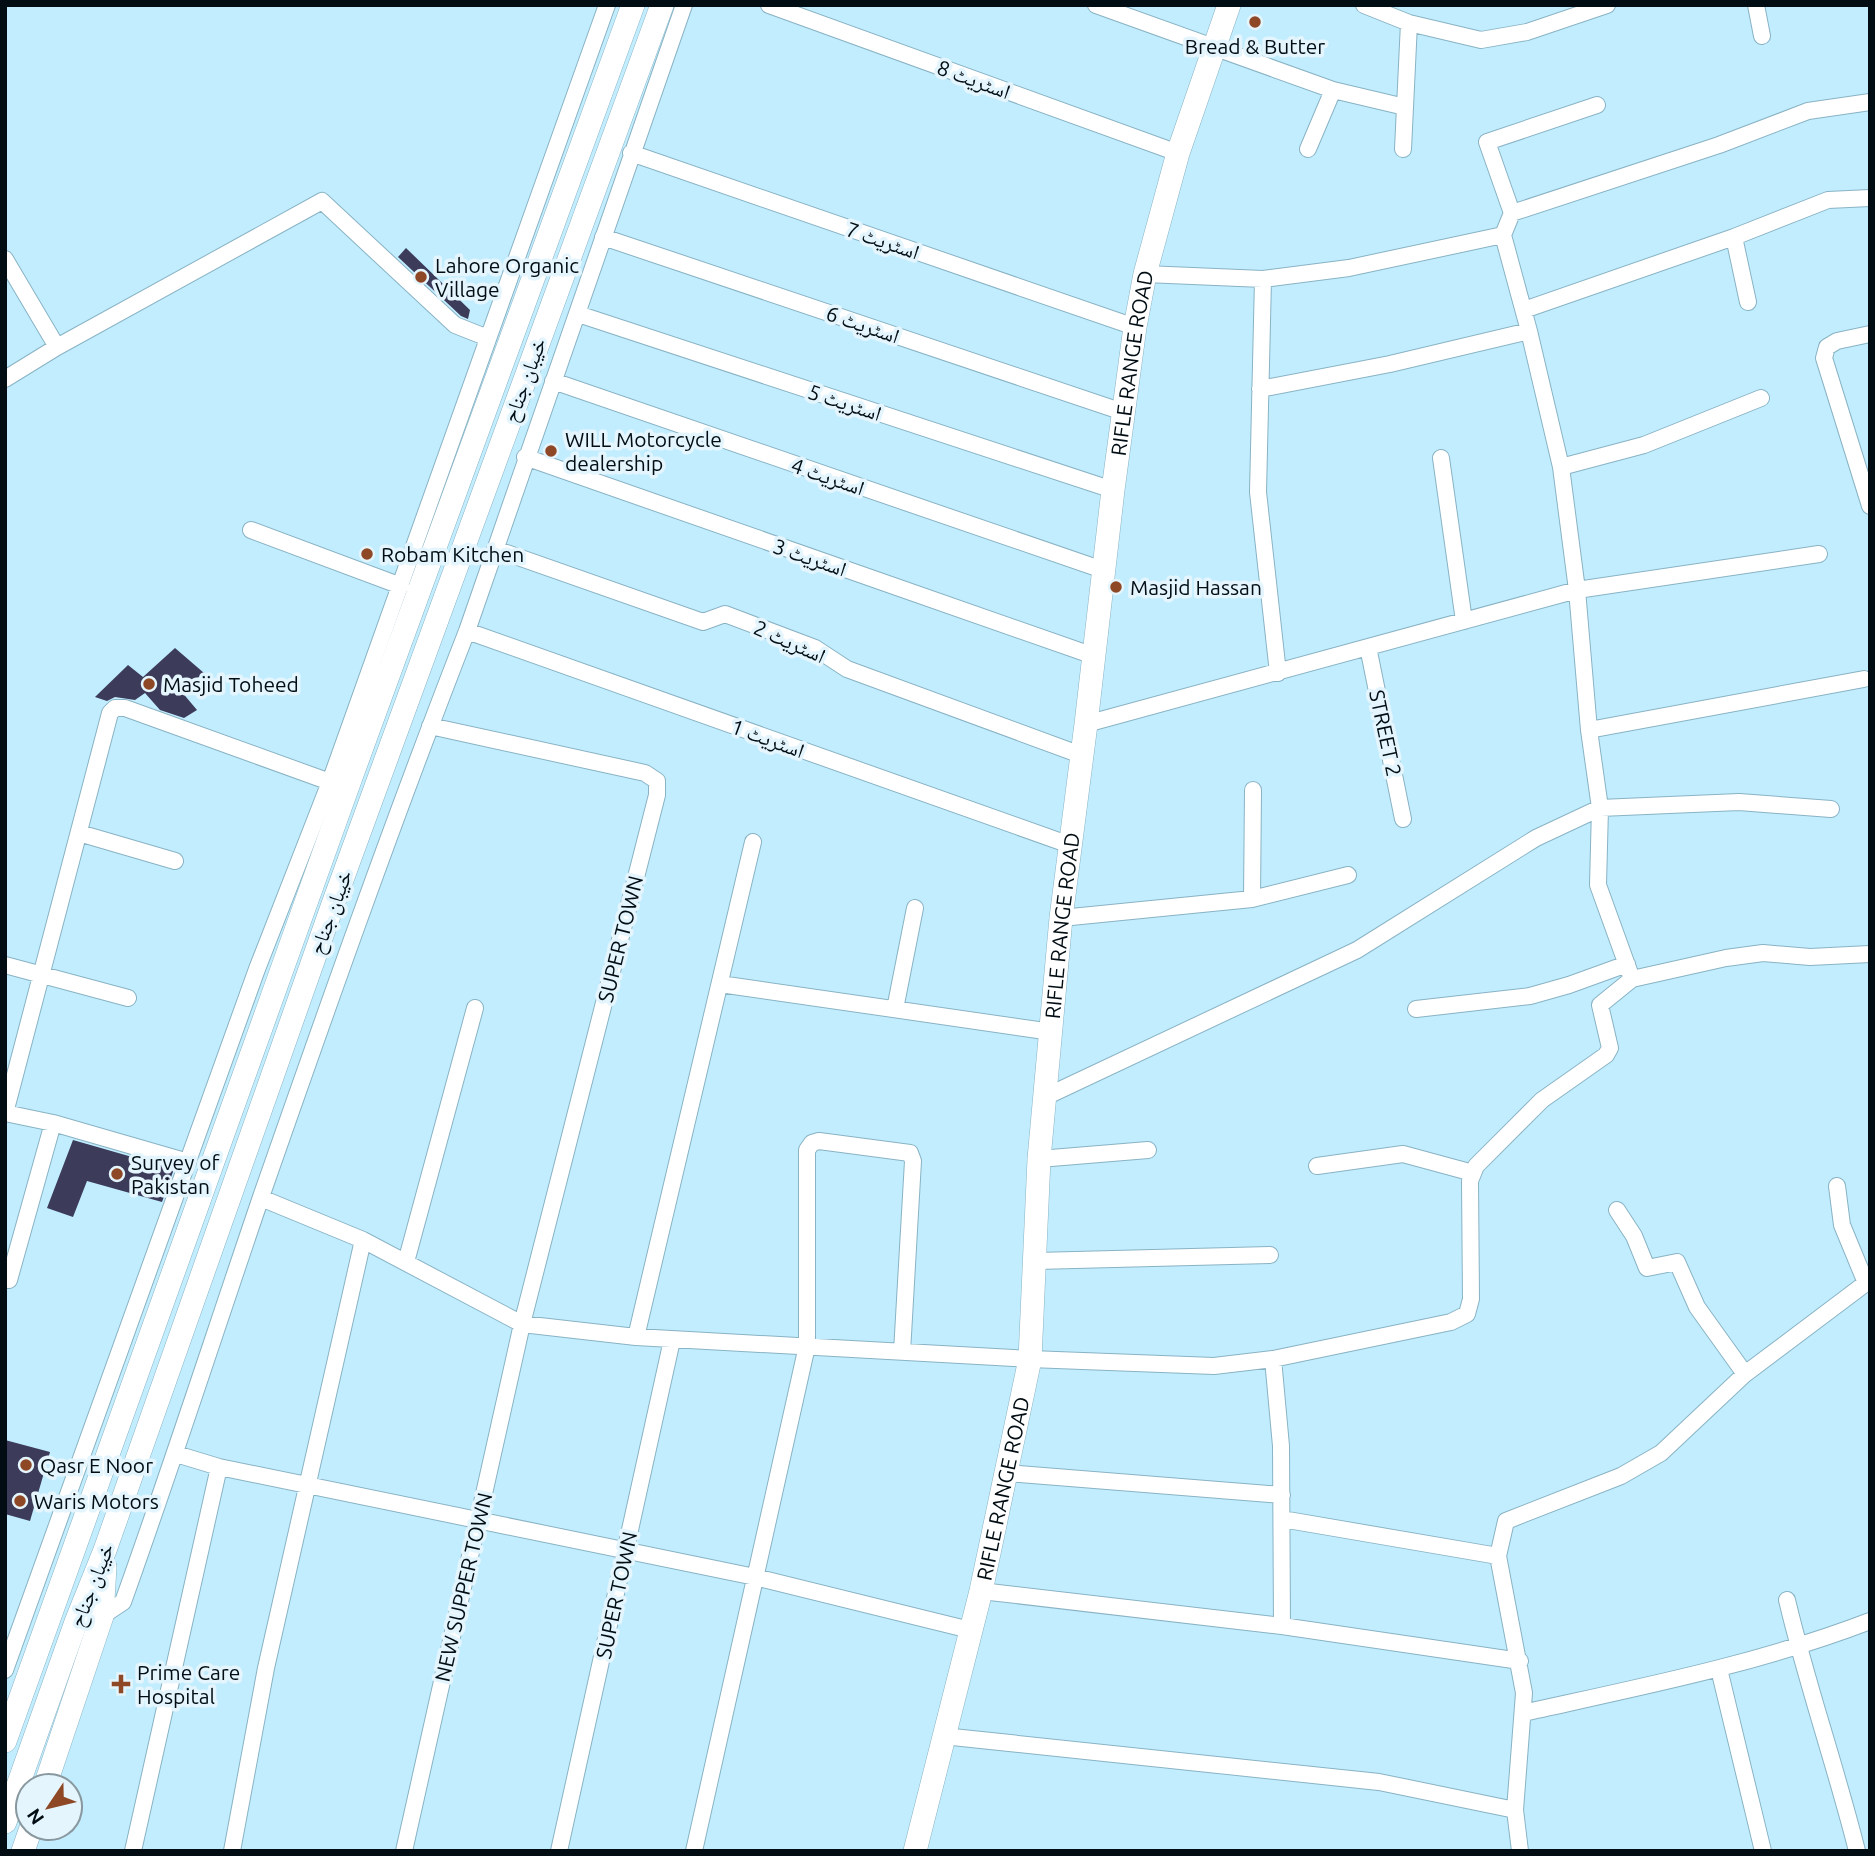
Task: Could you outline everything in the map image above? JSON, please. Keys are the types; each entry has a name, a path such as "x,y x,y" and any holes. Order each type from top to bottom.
{"main road":[{"name":"خیبان جناح","path":"5,1741 340,806 633,5"},
{"name":"خیبان جناح","path":"5,1822 76,1622 105,1550 341,881 662,5"},
{"name":"RIFLE RANGE ROAD","path":"915,1851 981,1591 1030,1359 1039,1159 1061,918 1112,490 1135,327 1145,274 1178,153 1229,5"},
{"path":"50,1772 102,1616 105,1550"}],"street":[{"path":"5,1670 257,969 330,782 401,586 607,5"},
{"path":"102,1616 123,1602 176,1454 261,1198 430,726 467,631 525,457 578,314 631,153 684,5"},
{"name":"اسٹریٹ 8","path":"769,5 1178,153"},
{"path":"1097,5 1333,90 1405,107"},
{"path":"1364,5 1409,23 1481,40 1527,32 1580,10 1607,5"},
{"path":"1756,5 1762,36"},
{"path":"1403,149 1409,23"},
{"path":"1308,149 1333,90"},
{"path":"1512,213 1719,145 1808,111 1870,103"},
{"path":"1597,105 1487,142 1512,213 1503,235 1524,310 1561,467 1600,808 1598,885 1630,972"},
{"name":"اسٹریٹ 7","path":"631,153 1135,327"},
{"path":"1524,310 1734,237 1828,200 1870,198"},
{"path":"5,379 57,347 322,201 456,325 488,338"},
{"path":"1145,274 1263,279 1349,268 1503,235"},
{"name":"اسٹریٹ 6","path":"603,237 1123,412"},
{"path":"1734,237 1748,302"},
{"path":"5,259 57,347"},
{"path":"1263,279 1258,492 1278,673"},
{"name":"اسٹریٹ 5","path":"578,314 1112,490"},
{"path":"1260,389 1390,364 1529,331"},
{"path":"1870,334 1837,341 1827,347 1824,358 1866,485 1870,506"},
{"name":"اسٹریٹ 4","path":"553,381 1102,570"},
{"path":"1561,467 1644,445 1761,398"},
{"name":"اسٹریٹ 3","path":"525,457 1094,656"},
{"path":"1441,458 1464,621"},
{"path":"251,530 401,586"},
{"name":"اسٹریٹ 2","path":"495,549 703,622 725,614 815,648 848,669 1082,755"},
{"path":"1086,724 1577,590 1819,554"},
{"name":"اسٹریٹ 1","path":"467,631 1070,845"},
{"name":"STREET 2","path":"1368,647 1404,819"},
{"path":"1589,730 1864,678"},
{"path":"188,1162 5,1113 110,713 115,708 125,708 330,782"},
{"name":"SUPER TOWN","path":"430,726 645,773 657,781 657,795 522,1324"},
{"path":"1252,899 1253,790"},
{"path":"1045,1097 1357,950 1536,838 1600,808 1739,802 1831,809"},
{"path":"79,833 174,861"},
{"path":"636,1337 753,842"},
{"path":"1061,918 1252,899 1349,875"},
{"path":"895,1009 915,908"},
{"path":"1416,1009 1530,996 1630,972 1763,953 1810,957 1870,954"},
{"path":"5,965 128,998"},
{"path":"261,1198 363,1240 522,1324 673,1340 1030,1359 1214,1366 1273,1359 1451,1322 1467,1314 1471,1298 1470,1181 1476,1166 1542,1100 1606,1055 1610,1048 1600,1005 1630,972"},
{"path":"719,984 1052,1032"},
{"path":"406,1262 475,1008"},
{"path":"9,1280 53,1124"},
{"path":"694,1851 807,1346 807,1150 811,1143 819,1141 910,1153 913,1161 902,1352"},
{"path":"1039,1159 1148,1150"},
{"path":"1317,1166 1403,1154 1473,1173"},
{"path":"1520,1851 1515,1810 1524,1693 1498,1556 1506,1521 1621,1476 1661,1453 1745,1374 1868,1282 1842,1225 1837,1186"},
{"path":"1618,1210 1634,1236 1647,1268 1677,1262 1697,1307 1745,1374"},
{"path":"232,1851 266,1668 363,1240"},
{"path":"1036,1261 1270,1255"},
{"name":"NEW SUPPER TOWN","path":"404,1851 522,1324"},
{"name":"SUPER TOWN","path":"559,1851 673,1340"},
{"path":"1273,1359 1281,1446 1282,1626"},
{"path":"176,1454 219,1467 307,1486 755,1577 970,1630"},
{"path":"133,1851 219,1467"},
{"path":"1006,1473 1282,1495"},
{"path":"1282,1519 1498,1556"},
{"path":"981,1591 1282,1626 1520,1661"},
{"path":"1787,1600 1857,1851"},
{"path":"1523,1713 1719,1669 1868,1626"},
{"path":"1719,1669 1763,1851"},
{"path":"943,1736 1378,1782 1515,1810"}],"building":[{"path":"406,248 470,310 468,319 461,316 398,257"},
{"name":"Masjid Toheed","path":"175,648 204,673 181,691 197,710 184,718 160,710 145,693 135,700 115,697 107,701 95,697 128,665 143,677"},
{"name":"Survey of Pakistan","path":"73,1140 174,1169 162,1202 87,1181 73,1217 47,1208"},
{"path":"5,1440 50,1452 30,1521 5,1514"}],"place":[{"name":"Bread & Butter","path":"1255,22"},
{"name":"Lahore Organic Village","path":"421,277"},
{"name":"WILL Motorcycle dealership","path":"551,451"},
{"name":"Robam Kitchen","path":"367,554"},
{"name":"Masjid Hassan","path":"1116,587"},
{"name":"Masjid Toheed","path":"149,684"},
{"name":"Survey of Pakistan","path":"117,1174"},
{"name":"Qasr E Noor","path":"26,1465"},
{"name":"Waris Motors","path":"20,1501"},
{"name":"Prime Care Hospital","path":"121,1684"}]}
